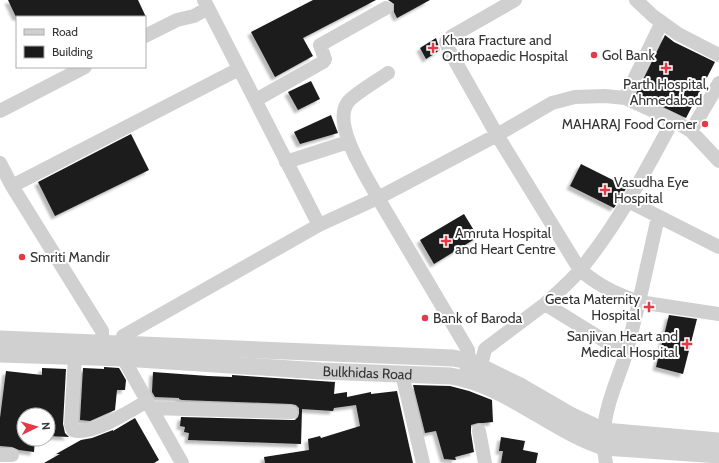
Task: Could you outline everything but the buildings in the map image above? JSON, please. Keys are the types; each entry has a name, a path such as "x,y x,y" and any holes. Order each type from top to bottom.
{"street":[{"path":"515,0 452,36 446,42 449,50 497,135 580,270 598,285 614,293 639,302 719,314"},
{"path":"636,0 678,34 719,55"},
{"path":"146,36 177,20 194,16 206,4 319,225"},
{"path":"256,100 323,62 325,58 320,45 386,8"},
{"path":"625,98 662,22"},
{"path":"0,111 83,68"},
{"path":"12,186 239,69"},
{"path":"388,73 348,102 343,118 348,142 378,198 468,350 472,372"},
{"path":"691,130 719,84"},
{"path":"180,462 123,351 123,336 319,225 378,198 497,135 552,103 575,97 605,96 625,98 691,130 719,161"},
{"path":"472,372 485,349 545,304 580,270 628,201 673,120"},
{"path":"286,162 348,142"},
{"path":"0,163 12,186 102,331 102,350 0,339"},
{"path":"628,201 719,247"},
{"path":"604,447 610,403 626,354 658,217"},
{"path":"545,304 626,354"},
{"name":"Bulkhidas Road","path":"0,354 75,357 102,350 453,358 514,399 567,430 593,443 604,447 719,455"},
{"name":"Bulkhidas Road","path":"123,351 321,371 451,376 472,372"},
{"path":"75,357 72,425 73,430 80,432 90,430 149,404 291,412"},
{"path":"402,374 423,463"},
{"path":"479,431 485,463"},
{"name":"Bulkhidas Road","path":"604,447 719,441"}],"place":[{"name":"Khara Fracture and Orthopaedic Hospital","path":"433,48"},
{"name":"Gol Bank","path":"594,55"},
{"name":"Parth Hospital, Ahmedabad","path":"666,68"},
{"name":"MAHARAJ Food Corner","path":"705,124"},
{"name":"Vasudha Eye Hospital","path":"605,190"},
{"name":"Amruta Hospital and Heart Centre","path":"446,241"},
{"name":"Smriti Mandir","path":"22,257"},
{"name":"Geeta Maternity Hospital","path":"649,307"},
{"name":"Bank of Baroda","path":"425,318"},
{"name":"Sanjivan Heart and Medical Hospital","path":"687,344"}]}
